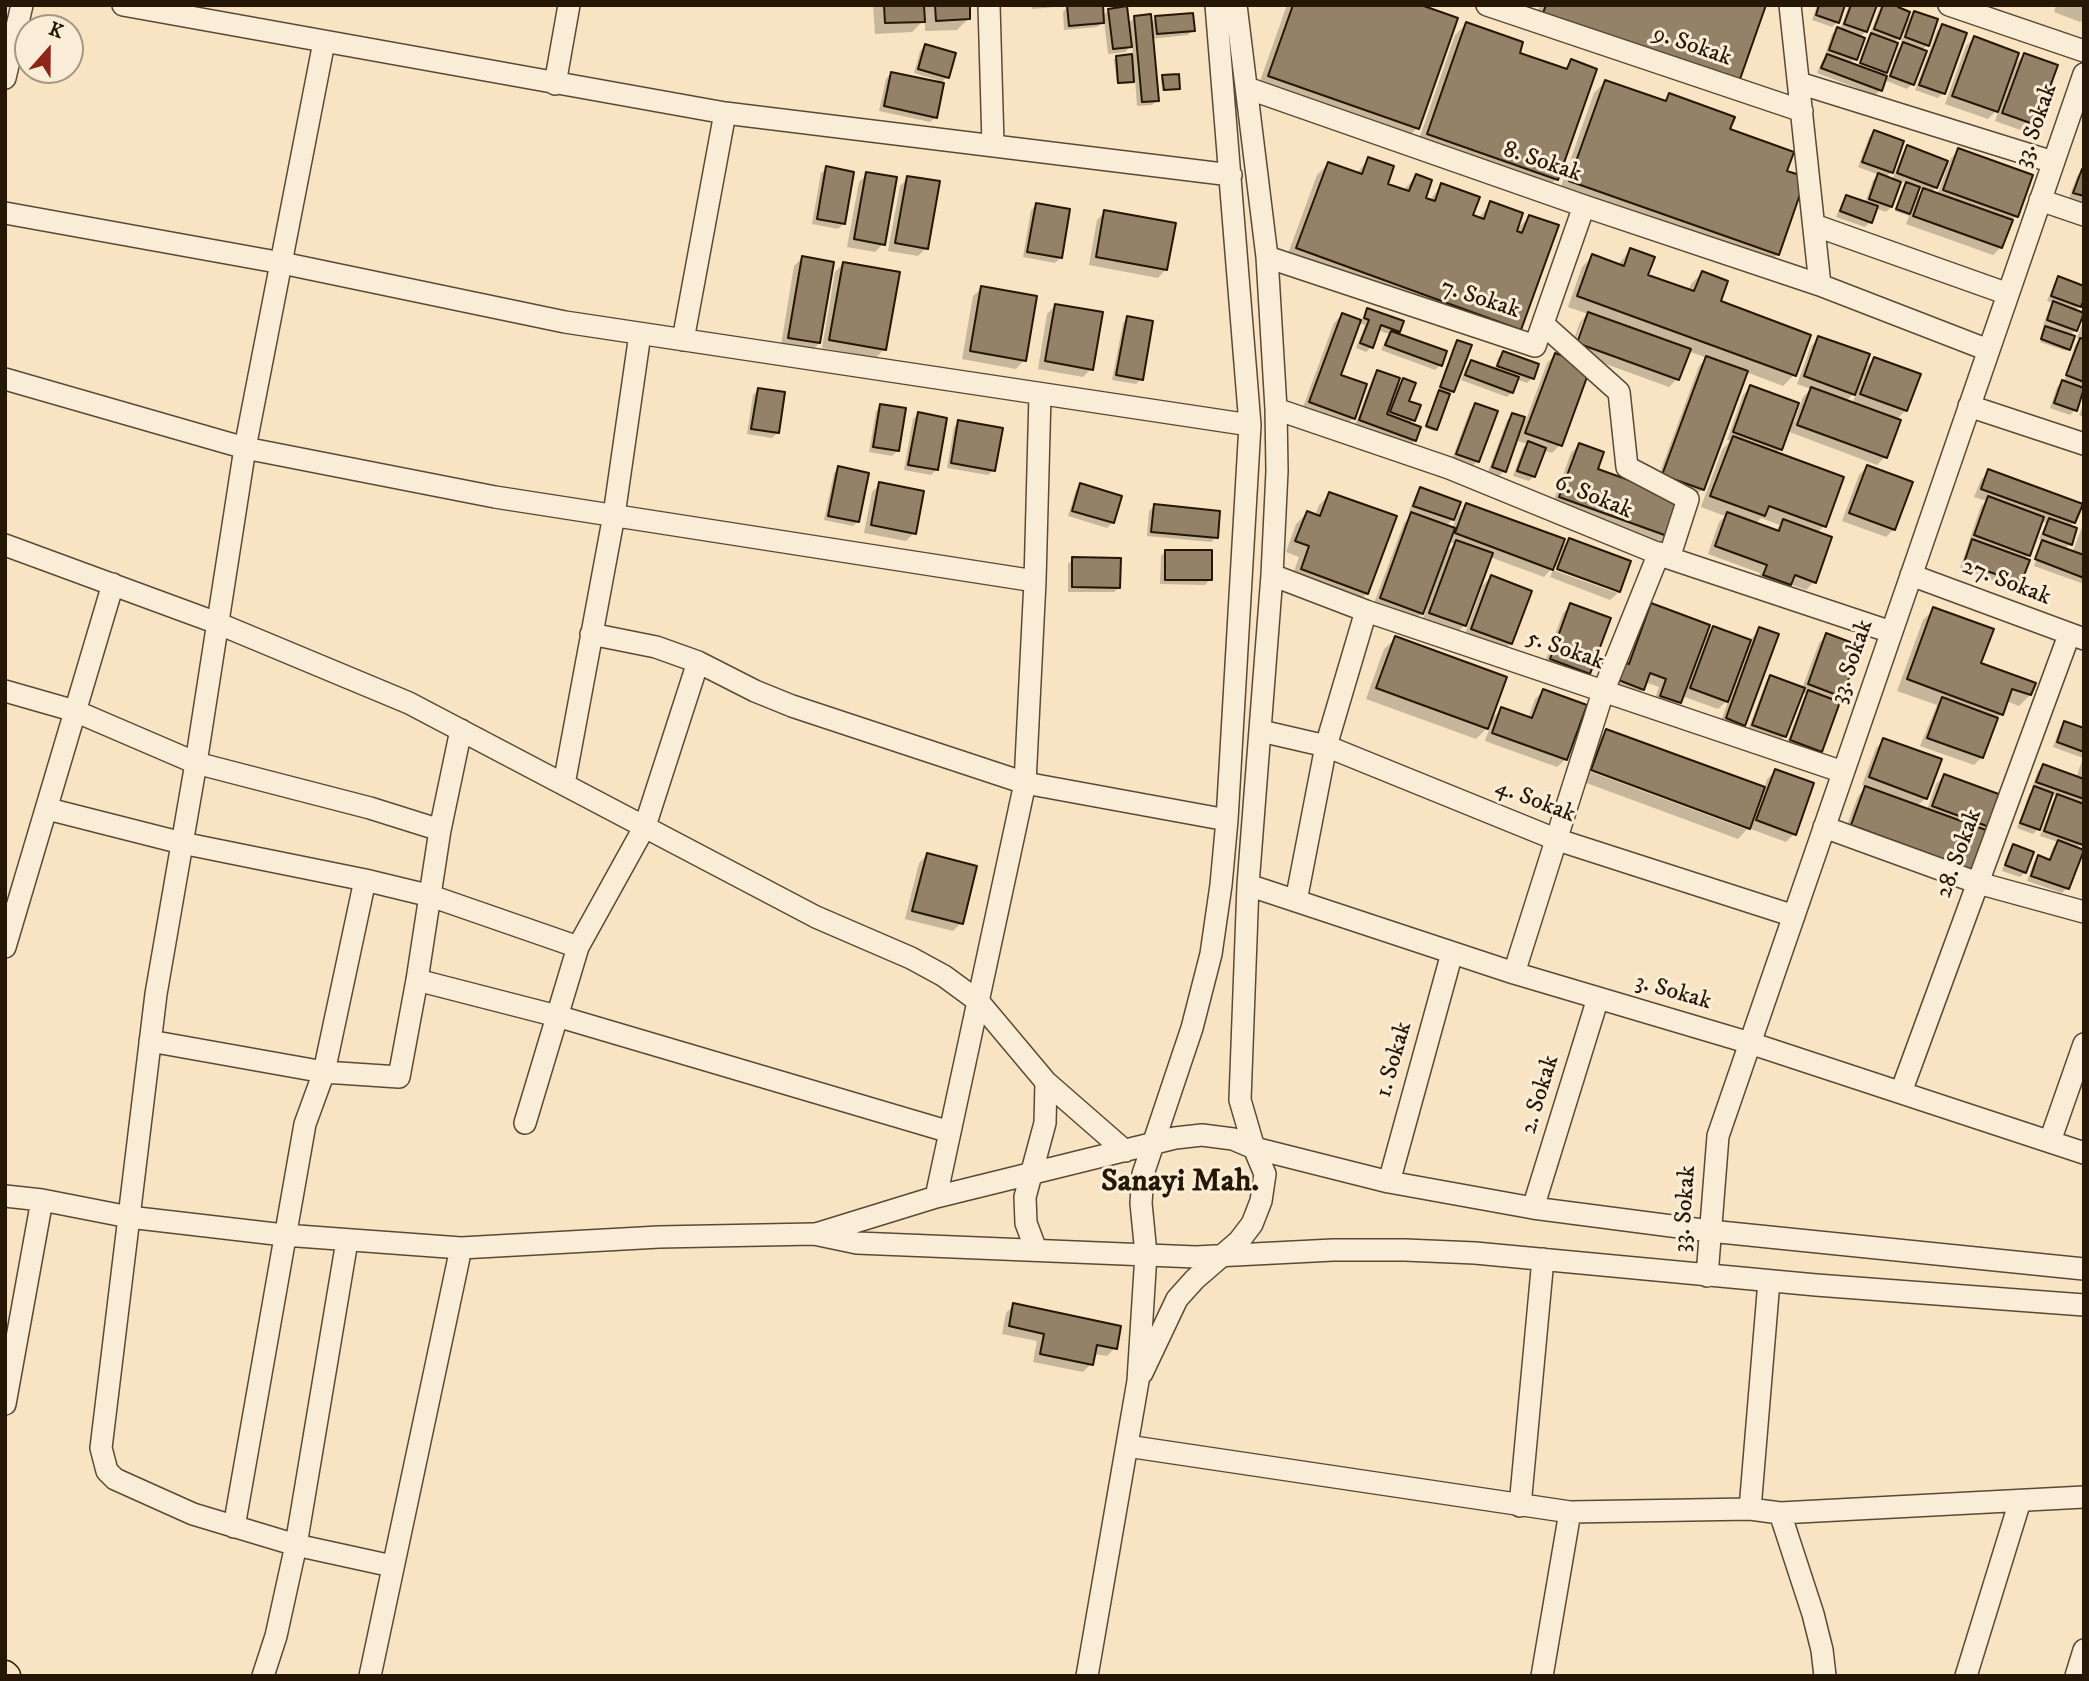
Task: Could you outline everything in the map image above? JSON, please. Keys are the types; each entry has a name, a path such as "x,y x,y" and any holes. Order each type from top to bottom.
{"street":[{"path":"5,78 22,5"},
{"path":"122,5 197,12 324,42 725,113 1231,175"},
{"path":"555,84 569,5"},
{"path":"989,5 993,144"},
{"path":"1087,1676 1138,1381 1146,1254 1141,1203 1143,1174 1192,1028 1211,954 1222,885 1250,425 1216,5"},
{"path":"1138,1381 1177,1299 1195,1279 1239,1241 1252,1224 1261,1201 1265,1174 1240,1100 1248,885 1272,575 1277,471 1276,409 1267,257 1236,5"},
{"name":"9. Sokak","path":"1487,5 1529,12 1802,111"},
{"path":"1790,5 1820,285"},
{"path":"1949,5 2084,51"},
{"path":"324,42 245,448 196,763 156,994 102,1457 107,1471 114,1479 193,1514 296,1545 392,1566"},
{"name":"33. Sokak","path":"1707,1276 1718,1136 2084,74"},
{"path":"1799,83 2053,162"},
{"name":"8. Sokak","path":"1247,88 1820,285 1988,350"},
{"path":"683,340 725,113"},
{"path":"2040,200 2084,215"},
{"name":"7. Sokak","path":"1267,257 1535,346 1584,206"},
{"path":"5,213 282,263 565,322 1250,425"},
{"path":"1814,225 2008,294"},
{"path":"1514,973 1603,692 1688,499 1627,467 1619,392 1543,324"},
{"path":"564,783 614,515 640,334"},
{"path":"5,379 245,448 495,497 1035,581"},
{"path":"936,1197 1025,783 1035,581 1040,395"},
{"path":"1969,406 2084,444"},
{"name":"6. Sokak","path":"1276,409 1449,467 1664,555 1891,632"},
{"path":"5,544 216,623 409,703 816,917 911,958 944,976 978,1001 1046,1082 1125,1151"},
{"name":"5. Sokak","path":"1272,575 1366,611 1843,772"},
{"name":"27. Sokak","path":"1911,575 2076,637"},
{"path":"5,947 113,584"},
{"path":"1296,901 1326,746 1366,611"},
{"path":"591,634 656,647 698,662 792,705 1025,783 1227,820"},
{"name":"28. Sokak","path":"1900,1092 1978,883 2076,637"},
{"path":"525,1123 578,947 645,826 698,662"},
{"path":"5,691 75,711 196,763 370,808 440,830"},
{"path":"150,1041 324,1072 399,1077 440,830 461,730"},
{"name":"4. Sokak","path":"1261,731 1326,746 1555,839 1794,916"},
{"path":"48,809 182,843 431,896 578,947"},
{"path":"1824,827 1978,883 2084,912"},
{"path":"234,1527 305,1124 324,1072 365,880"},
{"name":"3. Sokak","path":"1248,885 1452,954 1750,1043 2084,1153"},
{"name":"1. Sokak","path":"1389,1182 1452,954"},
{"path":"417,980 557,1016 950,1132"},
{"name":"2. Sokak","path":"1533,1208 1598,998"},
{"path":"2050,1141 2084,1044"},
{"path":"1036,1250 1026,1223 1025,1209 1027,1185 1045,1123 1046,1082"},
{"path":"814,1234 936,1197 1175,1138 1202,1135 1233,1139 1254,1148 1389,1182 1533,1208 1710,1231 2084,1269"},
{"path":"5,1196 42,1200 129,1217 284,1235 461,1248 659,1237 814,1234 857,1243 1196,1257 1333,1250 1405,1250 1475,1253 1707,1276 2084,1304"},
{"path":"5,1404 42,1200"},
{"path":"263,1676 276,1636 296,1545 347,1241"},
{"path":"370,1676 461,1248"},
{"path":"1520,1506 1543,1259"},
{"path":"1750,1509 1769,1281"},
{"path":"1127,1446 1570,1513 1750,1509 1780,1513 2084,1497"},
{"path":"1965,1676 2020,1501"},
{"path":"1542,1676 1570,1513"},
{"path":"1780,1513 1813,1614 1825,1676"},
{"path":"2076,1676 2084,1650"}],"building":[{"path":"884,5 924,5 925,22 885,23"},
{"path":"935,5 970,5 970,19 936,21"},
{"path":"1067,5 1103,5 1104,23 1069,26"},
{"path":"1293,5 1421,5 1458,18 1419,129 1268,76"},
{"path":"1546,5 1766,5 1739,82 1543,13"},
{"path":"1819,5 1845,5 1839,23 1816,15"},
{"path":"1851,5 1877,5 1867,32 1844,24"},
{"path":"1883,5 1899,5 1898,7 1910,12 1900,39 1874,29"},
{"path":"1127,6 1132,47 1113,49 1108,9"},
{"path":"1914,11 1938,19 1929,46 1905,37"},
{"path":"1193,13 1195,31 1157,34 1155,16"},
{"path":"1151,14 1159,101 1142,102 1134,16"},
{"path":"1466,22 1523,42 1520,53 1567,69 1571,59 1597,69 1558,180 1427,134"},
{"path":"1942,24 1967,33 1945,94 1919,85"},
{"path":"1837,27 1865,38 1857,60 1829,50"},
{"path":"1871,33 1898,43 1887,73 1860,63"},
{"path":"1974,36 2019,53 1998,112 1952,96"},
{"path":"1903,42 1927,51 1914,85 1890,76"},
{"path":"925,44 956,53 949,78 918,69"},
{"path":"2024,53 2058,65 2036,125 2002,113"},
{"path":"1132,54 1134,82 1118,83 1116,56"},
{"path":"1827,54 1887,76 1882,91 1821,68"},
{"path":"891,72 944,83 937,118 884,106"},
{"path":"1179,74 1180,89 1164,90 1162,75"},
{"path":"1605,80 1666,101 1669,93 1735,117 1730,129 1794,152 1787,171 1806,177 1779,255 1569,181"},
{"path":"1874,130 1904,141 1893,173 1862,162"},
{"path":"1907,145 1948,161 1937,188 1897,173"},
{"path":"1958,148 2033,175 2018,217 1943,190"},
{"path":"1368,157 1394,166 1388,184 1409,191 1416,174 1432,180 1426,198 1435,201 1441,183 1480,197 1473,215 1484,219 1490,201 1523,213 1517,231 1522,233 1529,215 1559,225 1521,330 1296,248 1328,162 1362,174"},
{"path":"826,166 854,172 845,224 817,219"},
{"path":"2082,169 2084,170 2084,196 2073,193"},
{"path":"866,172 897,177 885,245 854,239"},
{"path":"1878,173 1901,182 1892,207 1869,199"},
{"path":"907,176 940,181 928,249 895,243"},
{"path":"1906,182 1920,187 1910,214 1896,209"},
{"path":"1923,188 2013,220 2002,248 1913,216"},
{"path":"1846,195 1878,206 1872,223 1840,211"},
{"path":"1036,203 1070,209 1062,258 1027,252"},
{"path":"1104,210 1176,223 1167,270 1096,257"},
{"path":"1630,248 1655,257 1648,275 1694,291 1702,271 1728,281 1721,301 1811,335 1796,376 1577,296 1592,254 1624,266"},
{"path":"802,256 834,262 820,343 788,338"},
{"path":"843,262 900,272 886,350 829,340"},
{"path":"2058,276 2084,286 2081,307 2051,296"},
{"path":"981,286 1037,296 1026,361 970,351"},
{"path":"2053,301 2084,313 2077,331 2047,320"},
{"path":"1055,304 1103,312 1093,370 1045,361"},
{"path":"1367,308 1404,321 1400,332 1381,325 1373,348 1360,343 1369,320 1364,318"},
{"path":"1588,312 1691,349 1679,380 1577,343"},
{"path":"1342,313 1361,320 1341,375 1367,384 1355,419 1309,402"},
{"path":"1127,316 1153,321 1143,380 1116,375"},
{"path":"2045,326 2075,336 2070,350 2041,339"},
{"path":"1391,331 1447,351 1442,366 1385,345"},
{"path":"1818,336 1870,354 1855,395 1804,376"},
{"path":"2080,338 2084,339 2084,382 2066,375"},
{"path":"1457,340 1472,345 1454,392 1440,387"},
{"path":"1503,351 1539,364 1534,379 1497,366"},
{"path":"1555,353 1591,366 1562,446 1525,433"},
{"path":"1706,356 1748,371 1704,490 1662,475"},
{"path":"1874,357 1921,374 1907,411 1860,394"},
{"path":"1471,360 1519,377 1513,393 1465,375"},
{"path":"1377,370 1400,378 1387,414 1421,427 1416,441 1359,420"},
{"path":"1403,378 1416,383 1409,401 1421,405 1415,421 1390,412"},
{"path":"2062,380 2084,388 2077,411 2054,403"},
{"path":"1750,385 1799,403 1782,450 1733,432"},
{"path":"1811,387 1901,420 1887,458 1797,425"},
{"path":"758,388 785,392 779,433 751,429"},
{"path":"1439,390 1450,394 1437,430 1426,426"},
{"path":"1475,403 1498,411 1479,462 1456,454"},
{"path":"880,404 906,408 899,451 873,447"},
{"path":"918,412 947,418 938,470 908,465"},
{"path":"1512,413 1525,417 1506,472 1492,467"},
{"path":"958,420 1003,428 995,471 951,463"},
{"path":"1733,436 1844,477 1826,527 1769,506 1765,516 1710,496"},
{"path":"1528,441 1546,448 1535,477 1517,471"},
{"path":"1579,443 1604,452 1598,469 1684,500 1670,537 1559,497"},
{"path":"1867,465 1913,482 1895,530 1849,513"},
{"path":"838,466 869,473 859,522 828,516"},
{"path":"1988,469 2083,504 2075,523 1981,489"},
{"path":"879,482 924,491 916,534 871,525"},
{"path":"1080,483 1122,496 1114,523 1072,511"},
{"path":"1420,487 1461,502 1454,520 1413,506"},
{"path":"1329,492 1397,516 1368,594 1301,569 1309,546 1295,541 1307,511 1320,516"},
{"path":"1988,496 2044,517 2030,556 1974,535"},
{"path":"1466,503 1565,539 1553,570 1455,533"},
{"path":"1154,504 1220,511 1218,538 1151,532"},
{"path":"1411,512 1455,528 1423,614 1380,598"},
{"path":"1727,512 1779,531 1783,519 1832,537 1816,583 1795,575 1791,585 1763,575 1767,565 1715,546"},
{"path":"2049,518 2077,528 2072,545 2043,534"},
{"path":"1569,538 1631,561 1620,592 1557,569"},
{"path":"1972,539 2030,560 2021,583 1964,563"},
{"path":"1456,540 1493,553 1466,626 1429,613"},
{"path":"2042,540 2084,555 2084,578 2035,559"},
{"path":"1165,550 1212,550 1212,580 1165,580"},
{"path":"1072,557 1121,558 1120,588 1072,587"},
{"path":"1491,575 1532,591 1512,644 1471,629"},
{"path":"1570,603 1611,618 1590,674 1550,659"},
{"path":"1651,603 1710,625 1681,703 1660,696 1666,679 1650,673 1644,690 1616,679 1622,661 1629,664"},
{"path":"1933,607 1994,629 1981,663 2036,683 2031,695 2012,689 2003,715 1907,679"},
{"path":"1713,626 1751,640 1728,702 1690,688"},
{"path":"1759,627 1779,634 1745,726 1726,718"},
{"path":"1826,633 1861,646 1842,697 1808,684"},
{"path":"1395,636 1507,677 1488,729 1376,688"},
{"path":"1770,675 1805,688 1786,737 1752,725"},
{"path":"1543,689 1587,705 1567,760 1492,733 1501,707 1532,718"},
{"path":"1808,690 1840,702 1822,752 1790,740"},
{"path":"1942,697 1998,718 1983,758 1927,738"},
{"path":"2064,721 2084,728 2084,752 2057,742"},
{"path":"1606,729 1765,787 1750,829 1591,770"},
{"path":"1883,738 1942,759 1927,799 1869,777"},
{"path":"2043,764 2084,779 2084,799 2036,782"},
{"path":"1775,769 1814,783 1796,835 1756,820"},
{"path":"1944,774 2004,796 1992,828 1932,806"},
{"path":"1865,786 1986,830 1972,870 1851,825"},
{"path":"2034,786 2053,793 2040,830 2020,823"},
{"path":"2057,794 2084,804 2083,845 2044,831"},
{"path":"2058,840 2084,850 2069,889 2031,876 2038,855 2050,860"},
{"path":"2013,844 2034,852 2026,873 2005,865"},
{"path":"927,853 977,866 963,924 912,911"},
{"path":"1013,1303 1121,1326 1117,1349 1097,1345 1093,1365 1040,1354 1044,1334 1009,1326"}],"district":[{"name":"Sanayi Mah.","path":"1180,1183"}]}
